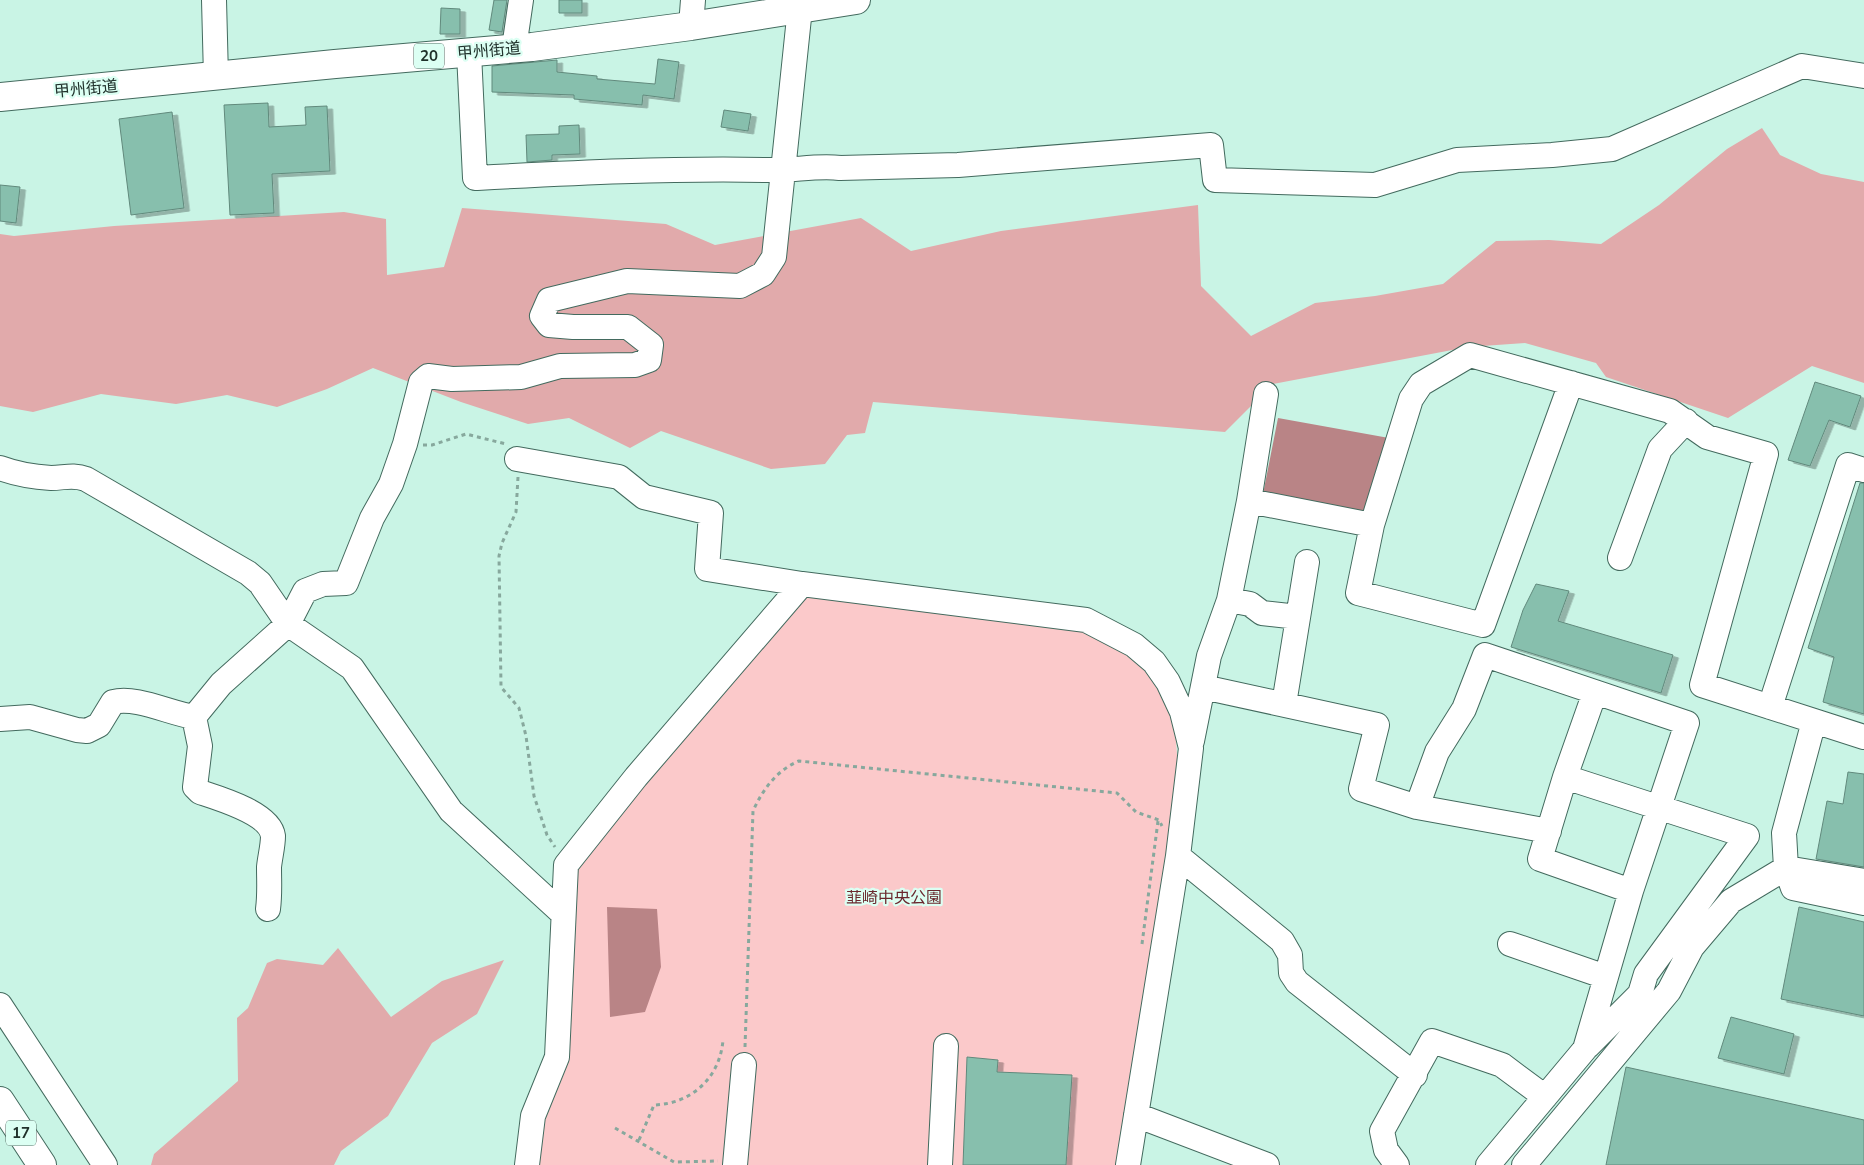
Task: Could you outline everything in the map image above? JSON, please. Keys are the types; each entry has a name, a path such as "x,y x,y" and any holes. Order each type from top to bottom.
{"main road":[{"name":"甲州街道","path":"0,97 514,48 692,13 856,0"},
{"name":"17","path":"0,1100 42,1165"}],"street":[{"path":"214,0 216,77"},
{"path":"514,48 521,0"},
{"path":"194,717 221,684 288,624 305,591 323,584 346,583 372,518 391,484 405,444 421,382 428,376 452,379 521,377 560,366 635,365 649,360 651,345 628,327 573,327 548,324 542,316 549,300 628,281 740,286 763,274 774,257 798,4"},
{"path":"469,53 475,178 679,169 782,170 830,167 958,165 1211,145 1215,180 1375,185 1457,160 1552,155 1612,149 1802,66 1864,76"},
{"path":"1571,384 1483,624 1358,592 1372,525 1411,400 1421,384 1470,355 1670,411 1707,438 1766,454 1702,686 1864,737"},
{"path":"1128,1165 1178,856 1191,748 1209,656 1229,600 1249,501 1266,394"},
{"path":"1620,558 1660,449 1686,421"},
{"path":"517,459 619,477 644,497 712,513 707,570 1086,620 1134,644 1154,662 1168,682 1182,712 1191,748"},
{"path":"1770,707 1848,465 1864,470"},
{"path":"0,468 12,472 52,478 76,475 86,479 248,573 260,583 288,624 352,668 451,811 562,913"},
{"path":"1249,501 1372,525"},
{"path":"1284,704 1307,562"},
{"path":"526,1165 533,1116 558,1057 561,1004 562,913 566,865 636,777 782,605 791,582"},
{"path":"1229,600 1250,604 1262,613 1298,617"},
{"path":"1417,807 1437,752 1464,709 1485,655 1686,723 1631,891 1585,1049"},
{"path":"1203,687 1377,725 1361,789 1417,807 1549,831"},
{"path":"1595,692 1540,859 1631,891"},
{"path":"0,719 30,717 77,730 88,731 99,725 113,702 126,699 173,714 194,717"},
{"path":"194,717 200,746 195,787 200,792 244,808 268,826 273,835 269,867 271,889 268,909"},
{"path":"1814,721 1784,833 1786,868 1794,888 1864,903"},
{"path":"1488,1165 1585,1049 1640,994 1646,974 1747,836 1660,806 1566,777"},
{"path":"1178,856 1282,941 1290,955 1291,973 1297,982 1415,1075"},
{"path":"1524,1165 1670,991 1692,947 1731,901 1786,868 1864,880"},
{"path":"1510,944 1606,977"},
{"path":"0,1005 105,1165"},
{"path":"1397,1165 1386,1150 1382,1131 1415,1075 1432,1041 1502,1065 1545,1097"},
{"path":"940,1165 946,1046"},
{"path":"736,1163 744,1065"},
{"path":"1136,1115 1267,1165"}],"path":[{"path":"405,444 432,445 466,434 504,443 514,448 519,465 516,512 502,543 499,556 501,687 519,708 526,736 534,796 547,835 566,865"},
{"path":"744,1065 753,811 761,792 786,766 799,761 1117,793 1136,812 1159,820 1162,827"},
{"path":"639,1140 654,1105 670,1105 689,1097 704,1086 722,1053 723,1040"},
{"path":"615,1128 639,1140 674,1162 736,1163"}],"green space":[{"name":"韮崎中央公園","path":"804,594 1083,628 1127,650 1148,670 1165,697 1175,725 1178,770 1159,919 1119,1165 535,1165 543,1124 566,1068 574,869"}],"shaded area":[{"path":"1762,128 1780,155 1821,174 1864,182 1864,383 1812,366 1728,418 1606,377 1596,363 1525,343 1468,347 1273,384 1225,432 873,402 865,433 847,435 825,464 771,469 661,431 630,448 569,418 528,424 461,402 373,368 327,389 277,407 227,395 176,404 101,394 33,412 0,406 0,234 14,236 114,226 344,212 386,219 387,275 444,267 462,208 666,224 715,245 861,218 911,251 1001,231 1198,205 1201,286 1251,336 1315,303 1375,296 1443,284 1496,241 1549,240 1601,244 1659,205 1727,149"},
{"path":"1278,418 1389,438 1365,514 1263,494"},
{"path":"607,907 657,909 661,967 645,1012 610,1017"},
{"path":"338,948 391,1017 442,981 504,960 477,1014 432,1043 388,1116 341,1151 334,1165 151,1165 154,1154 238,1081 237,1018 248,1008 267,963 277,959 323,965"}],"building":[{"path":"494,0 507,0 502,32 489,30"},
{"path":"559,0 582,0 582,13 559,13"},
{"path":"441,8 460,9 460,34 440,34"},
{"path":"658,59 679,62 674,99 643,95 642,105 574,99 574,95 492,92 492,66 557,60 557,72 597,76 597,79 655,84"},
{"path":"268,103 269,127 306,125 305,107 327,106 330,171 272,174 274,213 230,215 224,105"},
{"path":"724,110 751,114 748,131 721,127"},
{"path":"172,112 184,208 131,215 119,119"},
{"path":"579,125 580,154 552,155 552,160 527,162 526,135 559,134 559,126"},
{"path":"0,185 20,187 16,223 0,221"},
{"path":"1815,382 1861,396 1850,427 1829,420 1810,466 1788,460"},
{"path":"1860,483 1864,483 1864,714 1823,702 1834,657 1808,648"},
{"path":"1536,584 1569,591 1558,621 1673,655 1661,693 1511,647 1523,610"},
{"path":"1848,772 1864,774 1864,867 1816,859 1827,801 1843,804"},
{"path":"1799,907 1864,922 1864,1016 1781,999"},
{"path":"1731,1017 1794,1034 1784,1074 1718,1058"},
{"path":"967,1057 998,1060 997,1072 1072,1075 1066,1165 963,1165"},
{"path":"1626,1067 1864,1120 1864,1165 1606,1165"}]}
